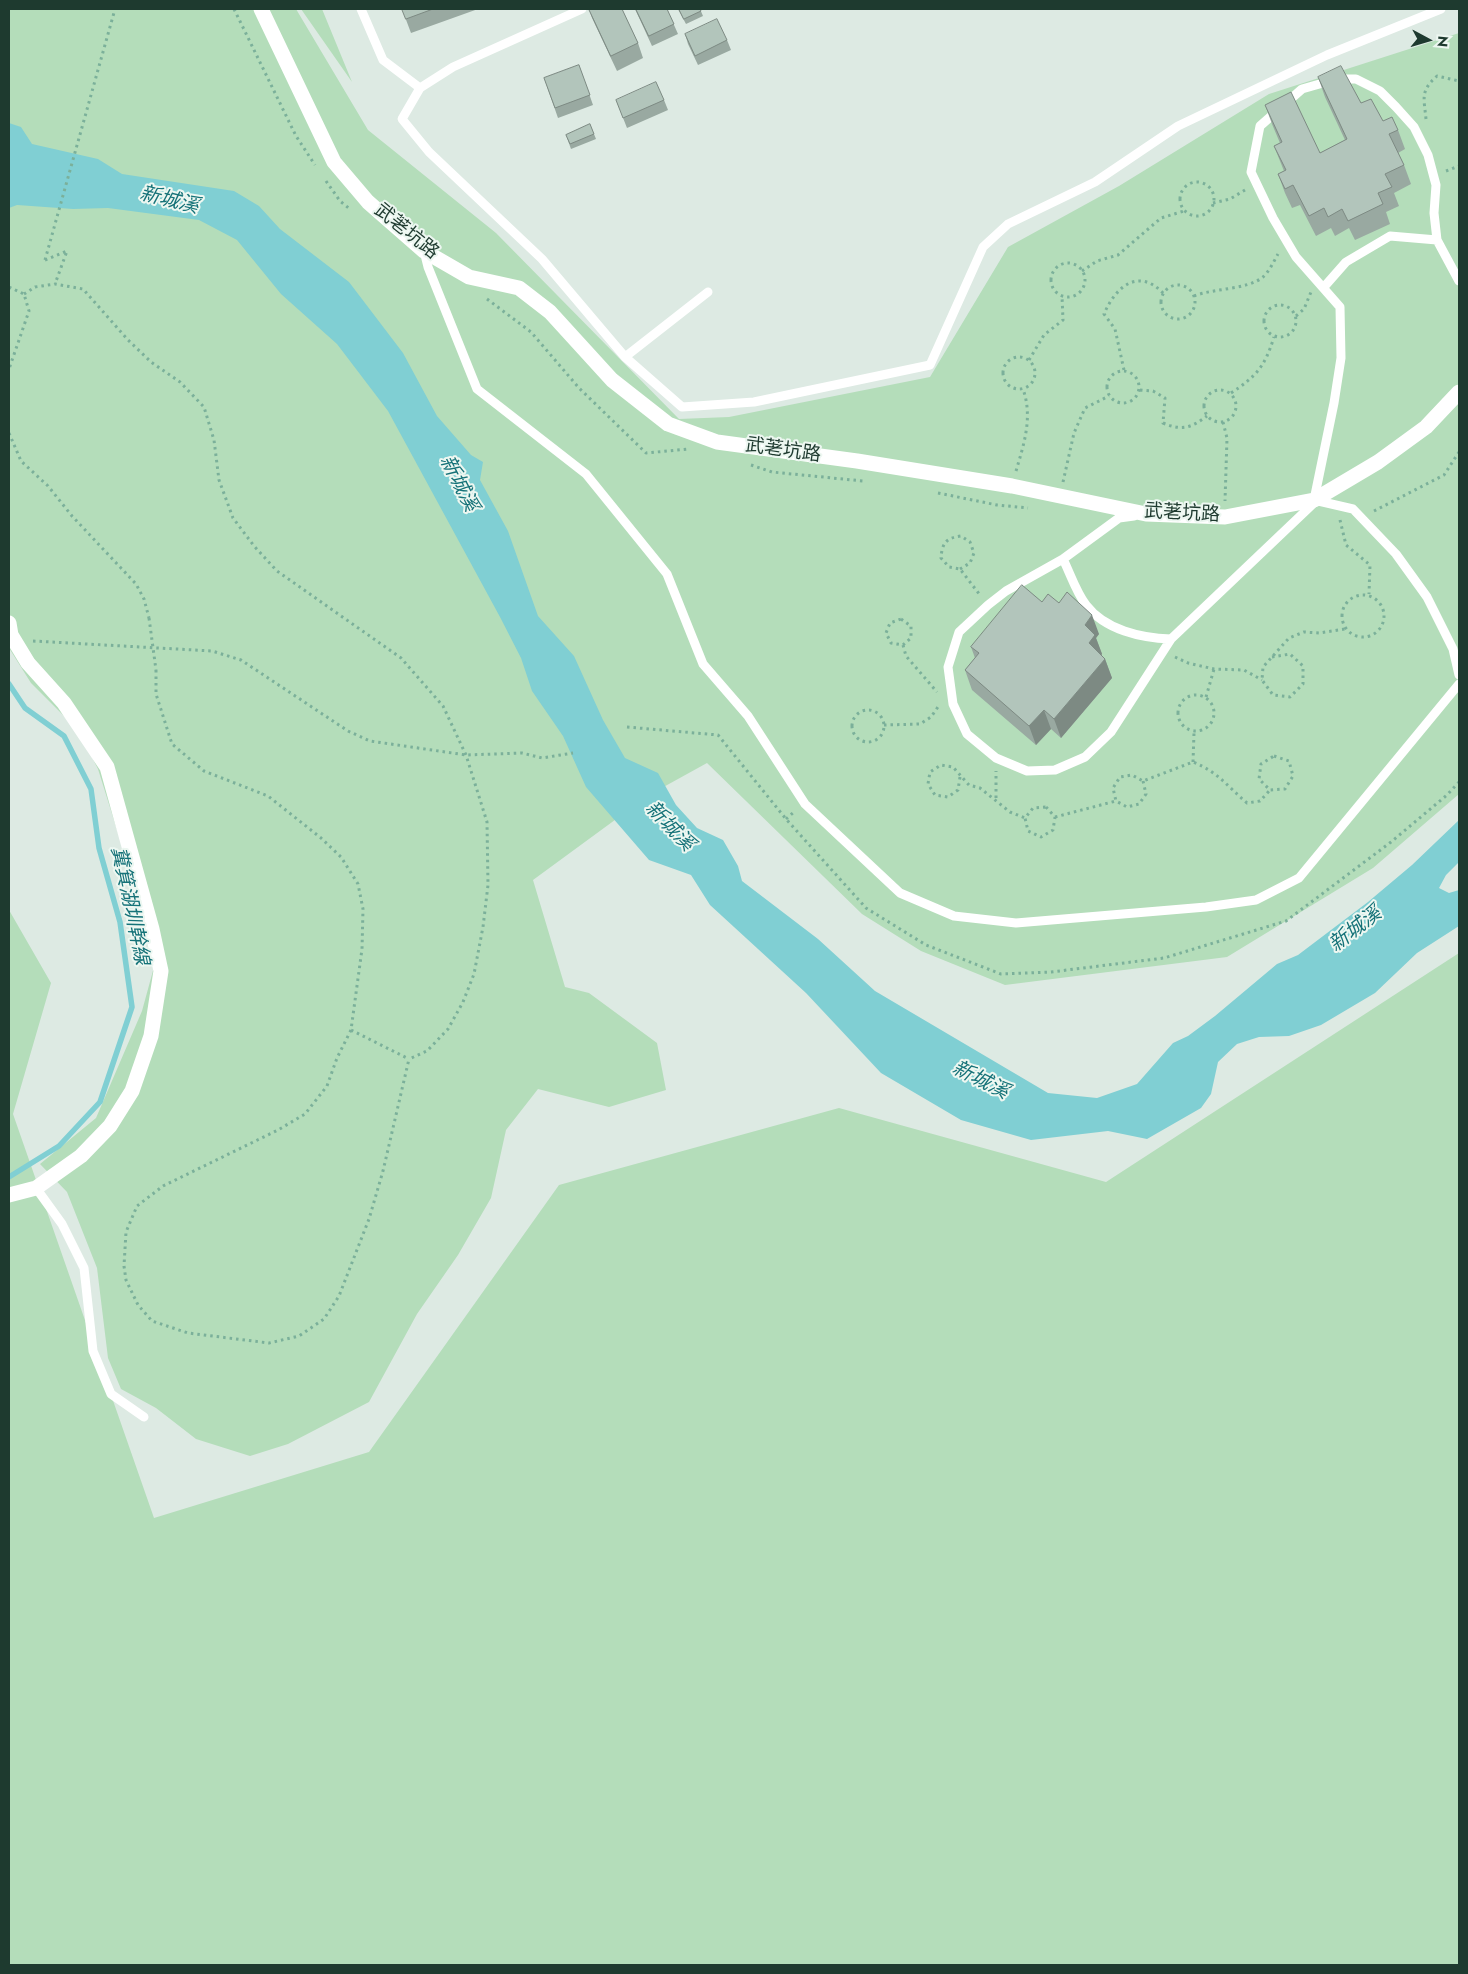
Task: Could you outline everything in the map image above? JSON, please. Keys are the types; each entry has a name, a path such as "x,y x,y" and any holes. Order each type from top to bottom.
{"street":[{"name":"武荖坑路","path":"261,9 334,162 368,202 424,251 469,277 520,288 550,312 612,380 668,424 717,442 857,461 1012,486 1146,514 1225,517 1314,500 1378,462 1426,427 1459,392"},
{"path":"9,1195 36,1188 81,1156 110,1126 132,1090 151,1036 161,971 152,929 107,767 64,703 28,663 10,629"}],"lane":[{"path":"361,9 383,60 420,88"},
{"path":"582,9 453,67 420,88 402,119 429,152 542,259 626,357 682,406 754,402 930,365 983,247 1008,224 1095,182 1178,126 1327,55 1441,9"},
{"path":"1146,514 1119,518 1063,559 1006,591 959,632 948,667 953,704 967,734 996,758 1028,771 1055,770 1085,757 1111,732 1171,639 1317,501 1314,500 1334,404 1341,358 1340,307 1296,257 1251,172 1260,126 1302,89 1337,79 1356,79 1380,91 1414,127 1428,155 1436,185 1434,213 1437,240 1459,281"},
{"path":"1324,287 1346,262 1390,236 1437,240"},
{"path":"424,251 428,267 477,389 586,474 667,574 703,664 748,716 805,804 900,893 954,916 1016,923 1206,907 1256,900 1299,878 1459,684"},
{"path":"626,357 708,292"},
{"path":"1314,500 1353,509 1396,554 1427,597 1453,649 1459,675"},
{"path":"1063,559 1086,605 1113,626 1145,638 1171,639"},
{"path":"36,1188 62,1224 84,1268 93,1352 111,1394 144,1418"}],"path":[{"path":"55,284 67,251 45,260 115,9"},
{"path":"234,9 296,136 318,169"},
{"path":"1418,137 1424,133 1426,123 1423,91 1428,84 1437,76 1459,81"},
{"path":"323,177 340,201 354,213"},
{"path":"1196,182 1210,188 1213,195 1213,203 1210,210 1205,214 1190,215 1180,204 1180,196 1183,189 1196,182"},
{"path":"1213,203 1230,199 1239,192 1258,186"},
{"path":"1082,271 1097,261 1118,255 1160,218 1184,210"},
{"path":"1194,296 1216,289 1233,288 1263,277 1286,240"},
{"path":"1030,360 1044,335 1063,320 1062,296 1052,286 1051,277 1054,270 1060,265 1068,263 1076,265 1082,271 1084,278 1083,286 1078,293 1071,296 1062,296"},
{"path":"1140,390 1136,377 1124,370 1115,329 1104,314 1118,291 1131,282 1145,280 1155,285 1164,294"},
{"path":"24,294 35,287 55,284 83,289 128,340 151,362 180,382 204,408 214,440 219,480 233,518 238,525 277,571 401,658 443,706 466,755 487,822 488,885 483,927 474,974 463,1002 448,1029 427,1050 409,1059"},
{"path":"1176,285 1184,286 1194,296 1193,311 1181,319 1173,318 1163,308 1164,294 1176,285"},
{"path":"9,287 24,294 29,311 9,369"},
{"path":"1296,316 1292,310 1278,305 1266,312 1263,320 1264,327 1274,337 1288,335 1294,330 1296,316 1304,309 1310,293 1324,287"},
{"path":"486,299 531,332 578,388 646,453 695,449"},
{"path":"1231,393 1250,380 1266,362 1274,337"},
{"path":"1022,356 1030,360 1033,365 1035,377 1033,382 1023,389 1014,389 1007,385 1003,378 1003,369 1006,362 1013,357 1022,356"},
{"path":"1124,370 1111,375 1107,389 1109,396 1118,403 1129,402 1134,399 1140,390"},
{"path":"1012,486 1026,428 1028,402 1023,389"},
{"path":"1140,390 1153,391 1165,398 1163,422 1176,429 1192,428 1207,416"},
{"path":"1216,390 1224,390 1231,393 1235,398 1236,410 1229,420 1223,422 1212,420 1207,416 1204,409 1204,401 1209,394 1216,390"},
{"path":"1060,497 1074,432 1085,408 1109,396"},
{"path":"1223,422 1227,438 1225,517"},
{"path":"9,433 22,460 48,486 72,516 136,584 144,599 149,618 156,670 156,694 172,744 204,771 268,796 328,844 341,857 358,884 363,909 362,949 351,1030 337,1058 327,1086 305,1114 278,1130 163,1186 137,1206 126,1232 124,1266 126,1280 138,1306 152,1321 188,1333 270,1343 300,1336 324,1319 339,1296 369,1218 384,1171 409,1059"},
{"path":"1369,594 1370,565 1346,545 1339,517 1362,518 1444,475 1459,452"},
{"path":"747,464 772,472 866,481"},
{"path":"932,492 997,505 1035,509"},
{"path":"960,569 970,563 974,553 970,542 961,536 949,538 942,546 941,558 948,567 960,569 988,605"},
{"path":"1345,629 1342,611 1352,597 1369,594"},
{"path":"1262,680 1263,667 1289,638 1304,632 1319,633 1345,629 1359,638 1375,635 1385,621 1382,605 1369,594"},
{"path":"901,619 910,626 911,638 902,646 891,643 886,633 890,623 901,619"},
{"path":"10,629 34,641 66,644 168,647 212,651 241,660 348,731 370,741 466,755 522,753 542,758 572,753"},
{"path":"902,646 906,656 919,673 941,696 953,704"},
{"path":"1163,651 1188,663 1214,669 1244,670 1262,680 1273,695 1290,697 1303,684 1303,666 1290,654 1272,657"},
{"path":"1206,697 1214,669"},
{"path":"1193,695 1206,697 1216,711 1210,727 1194,733 1182,727 1177,714 1181,702 1193,695"},
{"path":"884,725 920,724 932,717 938,704 953,704"},
{"path":"869,710 880,714 884,725 882,736 872,742 861,742 853,734 852,722 858,713 869,710"},
{"path":"627,727 718,735 786,819"},
{"path":"1193,762 1194,733"},
{"path":"1143,782 1193,762 1209,769 1223,779 1248,803 1260,801 1270,790 1284,789 1293,776 1289,761 1274,756 1261,764 1259,779 1270,790"},
{"path":"996,758 996,798"},
{"path":"960,778 958,790 948,797 935,795 928,784 930,772 941,765 953,767 960,778 969,785 980,788 996,798 1010,812 1025,818"},
{"path":"1055,817 1116,800 1127,807 1139,804 1146,794 1143,782 1132,775 1120,777 1114,788 1116,800"},
{"path":"1025,818 1033,808 1046,807 1055,817"},
{"path":"1025,818 1028,831 1041,837 1053,830 1055,817"},
{"path":"351,1030 409,1059"}],"green space":[{"path":"9,9 296,9 368,130 496,233 679,419 729,417 930,377 1008,247 1119,186 1269,94 1459,33 1459,794 1373,868 1227,957 1005,985 921,951 862,914 707,763 649,795 533,880 565,987 589,993 657,1043 666,1090 609,1107 538,1089 506,1130 491,1198 458,1255 417,1314 369,1402 288,1444 250,1456 196,1439 156,1408 121,1389 108,1358 97,1268 67,1192 40,1164 96,1118 142,1011 154,967 138,897 98,769 78,730 31,683 9,648"},
{"path":"301,9 322,9 352,82"},
{"path":"9,910 51,983 13,1114 154,1518 369,1452 559,1185 839,1108 1106,1182 1459,953 1459,1965 9,1965"}],"water":[{"name":"新城溪","path":"9,123 21,127 32,144 98,159 122,174 234,191 259,206 280,229 349,282 403,353 437,416 471,455 483,462 480,480 508,531 538,616 574,656 603,720 625,758 658,773 676,805 697,828 723,840 738,866 742,881 818,939 875,991 1048,1093 1097,1098 1137,1084 1173,1043 1188,1036 1277,964 1298,955 1368,902 1412,865 1459,820 1459,862 1446,875 1439,888 1449,893 1459,890 1459,926 1417,953 1375,993 1321,1025 1289,1036 1259,1037 1237,1044 1218,1062 1211,1094 1201,1108 1147,1139 1108,1131 1031,1140 961,1120 881,1073 806,993 710,905 691,875 649,860 586,787 563,736 532,691 521,658 500,617 388,411 337,344 281,294 237,240 199,220 108,208 73,209 17,205 9,208"}],"building":[{"path":"402,9 433,9 406,19"},
{"path":"589,9 622,9 638,43 611,56"},
{"path":"636,9 667,9 674,24 649,36"},
{"path":"679,9 700,9 701,11 684,19"},
{"path":"717,19 727,40 695,56 685,34"},
{"path":"579,65 590,95 555,108 544,78"},
{"path":"1341,66 1361,103 1371,99 1383,121 1392,117 1398,130 1389,134 1404,165 1385,174 1392,187 1378,193 1383,204 1348,221 1342,209 1328,217 1324,208 1309,216 1293,185 1285,189 1278,174 1286,170 1274,146 1282,142 1265,105 1291,92 1320,153 1347,139 1318,77"},
{"path":"656,82 664,100 623,118 616,100"},
{"path":"590,124 594,134 570,144 566,135"},
{"path":"1022,585 1042,602 1048,594 1059,603 1067,592 1092,615 1085,625 1095,635 1089,643 1105,659 1054,719 1044,710 1029,726 965,670 979,653 971,647"}],"waterway":[{"name":"糞箕湖圳幹線","path":"9,684 25,708 64,736 91,789 99,848 120,922 132,1007 100,1102 59,1146 9,1177"}]}
